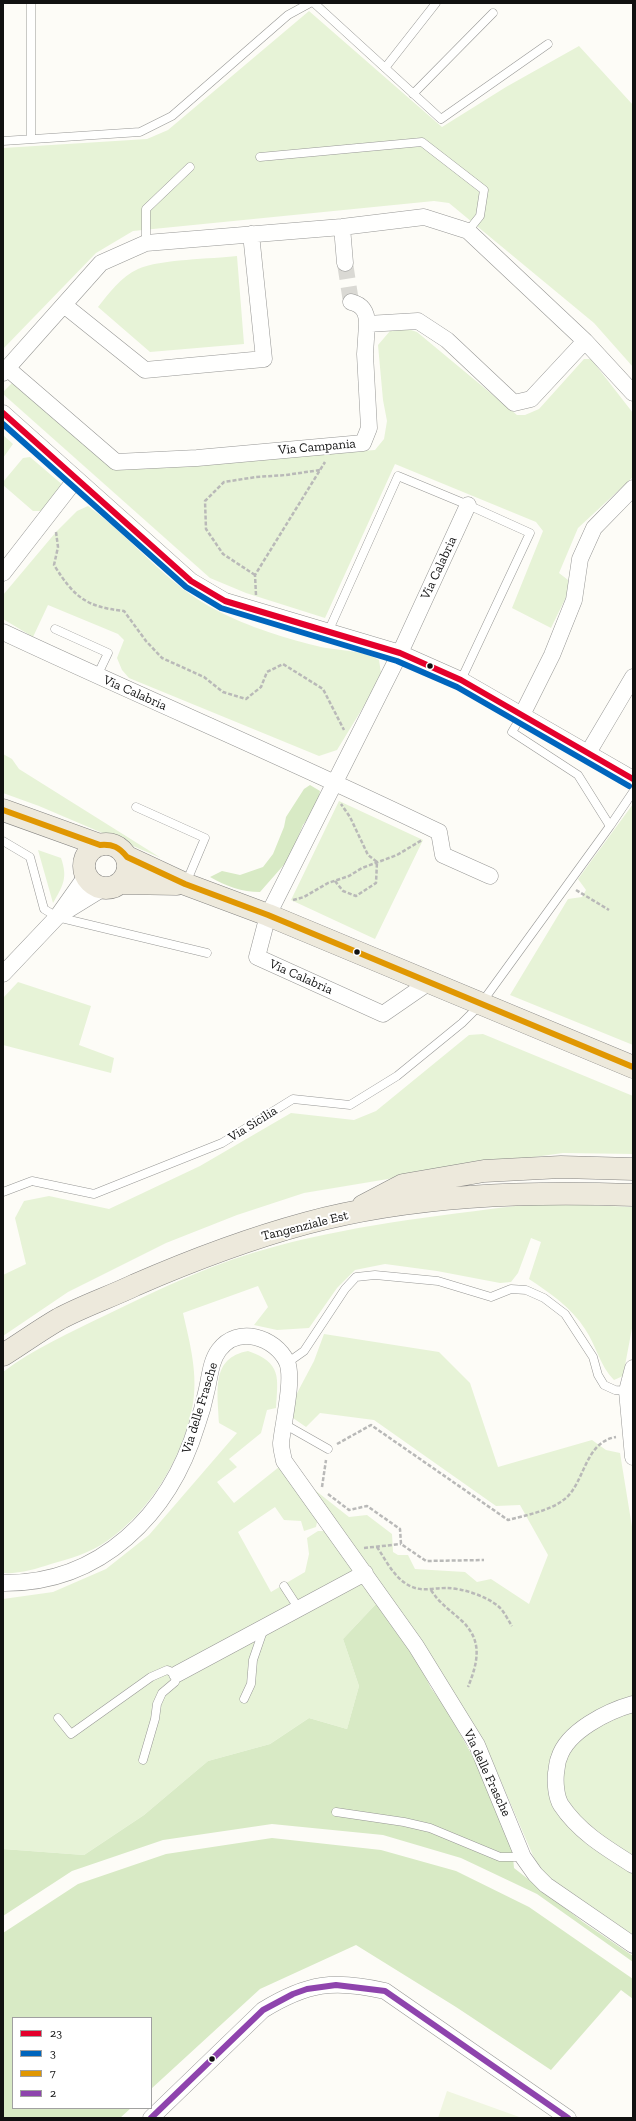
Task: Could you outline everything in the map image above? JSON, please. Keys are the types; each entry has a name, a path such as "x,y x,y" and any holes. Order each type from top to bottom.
{"main road":[{"path":"3,810 100,845 110,844 120,849 127,857 185,884"},
{"path":"34,822 99,877 185,884 273,906 428,983 633,1067"},
{"path":"99,877 88,854 100,845"},
{"path":"99,877 127,875 129,866 127,857"},
{"path":"349,1214 403,1185 484,1171 561,1167 633,1169"},
{"name":"Tangenziale Est","path":"3,1355 60,1319 163,1273 257,1238 349,1214 404,1205 485,1197 559,1192 633,1195"}],"street":[{"name":"Via Campania","path":"367,324 365,354 369,428 364,443 197,458 116,462 5,371 101,263 146,243 342,227 424,217 468,231 586,341 633,393"},
{"path":"342,227 345,263"},
{"path":"64,305 145,370 264,359 250,234"},
{"path":"351,302 359,304 367,314 367,324 418,321 447,340 514,403 531,399 586,341"},
{"path":"3,413 191,581 225,601 400,653 461,680 633,779"},
{"path":"3,573 76,479"},
{"path":"522,715 552,655 574,600 580,558 594,528 633,488"},
{"name":"Via Calabria","path":"428,983 383,1014 257,957 273,906 400,653 468,504"},
{"name":"Via Calabria","path":"3,632 332,786 439,832"},
{"path":"588,753 633,677"},
{"path":"439,832 443,855 490,876"},
{"path":"3,974 56,917 99,877"},
{"name":"Via delle Frasche","path":"3,1583 46,1579 84,1565 110,1550 138,1529 162,1500 182,1467 199,1419 211,1366 220,1349 233,1340 245,1336 260,1338 278,1348 287,1363 289,1384 281,1445 284,1461 366,1573 416,1646 477,1745 523,1857 535,1874 546,1885 633,1945"},
{"path":"631,1380 631,1434 633,1457"},
{"path":"177,1674 366,1573"},
{"path":"633,1704 621,1708 591,1723 571,1739 559,1757 555,1781 560,1804 578,1827 604,1847 633,1865"},
{"path":"151,2118 263,2010 283,1998 308,1988 336,1984 360,1985 384,1991 568,2118"}],"lane":[{"path":"31,3 31,139"},
{"path":"3,141 140,132 172,116 288,15 310,3"},
{"path":"314,3 441,119 548,44"},
{"path":"385,68 436,3"},
{"path":"414,94 493,13"},
{"path":"260,157 422,142 484,190 480,216 468,231"},
{"path":"146,243 146,209 190,167"},
{"path":"328,632 398,476 468,504 530,533 461,680"},
{"path":"55,629 108,652 97,676"},
{"path":"522,715 512,732 578,775 610,826"},
{"name":"Via Sicilia","path":"3,1192 32,1181 94,1194 222,1143 293,1099 350,1105 397,1076 462,1023 480,1005 633,792"},
{"path":"136,807 205,838 185,884"},
{"path":"3,841 30,857 44,909 56,917 207,954"},
{"path":"287,1363 304,1351 345,1289 356,1277 375,1276 438,1282 491,1297 511,1289 526,1290 544,1298 565,1314 593,1357 598,1375 604,1385 615,1390 631,1380"},
{"path":"284,1424 328,1449"},
{"path":"284,1586 298,1609"},
{"path":"244,1698 251,1684 252,1660 264,1627"},
{"path":"58,1718 72,1734 151,1678 167,1670 177,1674 175,1682 162,1693 157,1704 155,1720 143,1760"},
{"path":"336,1812 404,1822 430,1828 500,1857 523,1857"}],"path":[{"path":"257,611 255,575 334,446"},
{"path":"255,575 223,554 206,529 205,501 224,482 320,470"},
{"path":"44,519 56,532 58,547 54,565 68,587 86,602 102,608 124,611 162,658 204,676 223,692 246,699 261,687 267,672 283,664 323,690 347,736 354,742"},
{"path":"332,786 350,817 368,855 377,862"},
{"path":"273,906 304,897 328,883 397,855 439,832"},
{"path":"335,881 343,891 356,896 376,883 377,862"},
{"path":"567,885 609,910"},
{"path":"402,1544 400,1529 367,1506 349,1510 321,1489 328,1449 371,1425 508,1520 546,1508 564,1500 575,1489 586,1461 594,1451 608,1438 631,1434"},
{"path":"349,1550 402,1544 426,1561 484,1560"},
{"path":"377,1547 394,1572 405,1583 418,1590 446,1588 460,1590 479,1596 498,1606 512,1626"},
{"path":"431,1590 438,1601 463,1622 478,1645 475,1670 468,1687"}],"green space":[{"path":"309,11 442,127 506,87 579,46 633,105 633,367 594,323 449,203 434,201 133,231 96,253 3,349 3,148 147,139 168,130"},
{"path":"237,256 244,344 150,352 98,307 126,276 138,269 172,261"},
{"path":"405,328 417,332 517,415 525,415 539,409 584,359 591,359 633,413 633,477 578,528 559,573 568,580 569,591 551,628 512,608 543,531 536,522 395,464 325,618 246,593 210,578 3,394 3,392 12,383 115,469 375,450 384,439 387,421 383,400 378,345 390,331"},
{"path":"3,435 13,444 3,458"},
{"path":"30,457 64,486 44,511 33,511 3,485 3,482 23,458"},
{"path":"88,506 120,532 182,589 229,617 296,641 321,647 366,654 379,660 381,673 370,696 337,750 319,756 129,678 122,670 117,658 124,640 118,634 48,605 33,637 3,619 3,595 56,532 77,511"},
{"path":"3,754 12,759 19,769 161,858 39,806 3,793"},
{"path":"310,785 320,791 317,806 303,825 289,859 260,892 234,888 210,877 222,871 240,875 263,867 273,854 284,827 286,817 304,789"},
{"path":"339,801 423,840 375,939 291,900"},
{"path":"633,804 633,1045 510,995 568,899 582,897 586,890 578,879"},
{"path":"38,850 61,858 63,865 64,877 62,887 53,903"},
{"path":"18,982 91,1006 79,1045 114,1058 111,1073 3,1045 3,998"},
{"path":"483,1034 633,1096 633,1154 563,1153 448,1169 304,1193 237,1215 166,1243 68,1292 3,1336 3,1275 26,1264 15,1218 24,1201 49,1196 109,1209 200,1166 291,1113 354,1120 376,1111 469,1035"},
{"path":"540,1203 633,1207 633,1323 623,1376 614,1380 605,1368 589,1335 579,1321 560,1301 529,1279 541,1242 531,1238 518,1273 511,1282 500,1283 437,1271 385,1264 355,1270 337,1288 309,1328 277,1330 254,1325 268,1307 258,1286 183,1313 193,1360 195,1384 192,1409 187,1428 172,1465 162,1483 137,1515 107,1541 87,1552 72,1558 21,1572 3,1573 3,1372 15,1363 53,1341 148,1295 211,1267 255,1252 309,1238 375,1225"},
{"path":"324,1334 439,1352 470,1383 498,1467 592,1440 606,1450 620,1453 633,1533 633,1938 551,1881 538,1867 483,1740 420,1639 311,1487 349,1517 367,1515 392,1534 393,1552 398,1555 408,1555 415,1569 465,1572 477,1582 491,1579 529,1604 548,1555 520,1505 496,1506 374,1420 320,1413 306,1427 293,1418 296,1395 314,1361"},
{"path":"248,1351 267,1361 276,1372 276,1408 267,1410 261,1433 229,1459 237,1467 217,1482 234,1503 279,1467 318,1517 316,1527 304,1531 301,1521 284,1520 275,1507 238,1532 271,1592 305,1572 309,1554 307,1538 318,1531 329,1531 376,1604 343,1639 359,1686 347,1729 309,1718 270,1744 208,1761 144,1815 84,1855 3,1849 3,1599 53,1592 106,1569 149,1535 237,1433 219,1423 219,1378 227,1361 236,1355"},
{"path":"376,1604 419,1664 431,1688 445,1707 477,1764 511,1836 514,1868 583,1922 633,1956 633,1962 537,1894 461,1858 383,1835 272,1824 163,1840 72,1871 3,1916 3,1849 84,1855 144,1815 208,1761 270,1744 309,1718 347,1729 359,1686 343,1639"},
{"path":"272,1838 381,1850 456,1871 529,1907 633,1979 633,1999 621,1990 551,2070 456,2007 356,1945 260,1989 152,2088 152,2017 12,2017 12,2109 130,2109 120,2118 3,2118 3,1933 78,1884 166,1854"},
{"path":"447,2091 522,2118 438,2118"}],"tunnel":[{"path":"345,263 351,302"}],"transit line":[{"name":"23","path":"3,413 191,581 225,601 400,653 461,680 633,779"},
{"name":"3","path":"3,424 186,587 221,608 397,661 457,687 629,786"},
{"name":"7","path":"3,810 100,845 115,847 127,857 185,884 268,915 633,1067"},
{"name":"2","path":"151,2118 263,2010 293,1994 307,1989 336,1985 385,1991 568,2118"}]}
